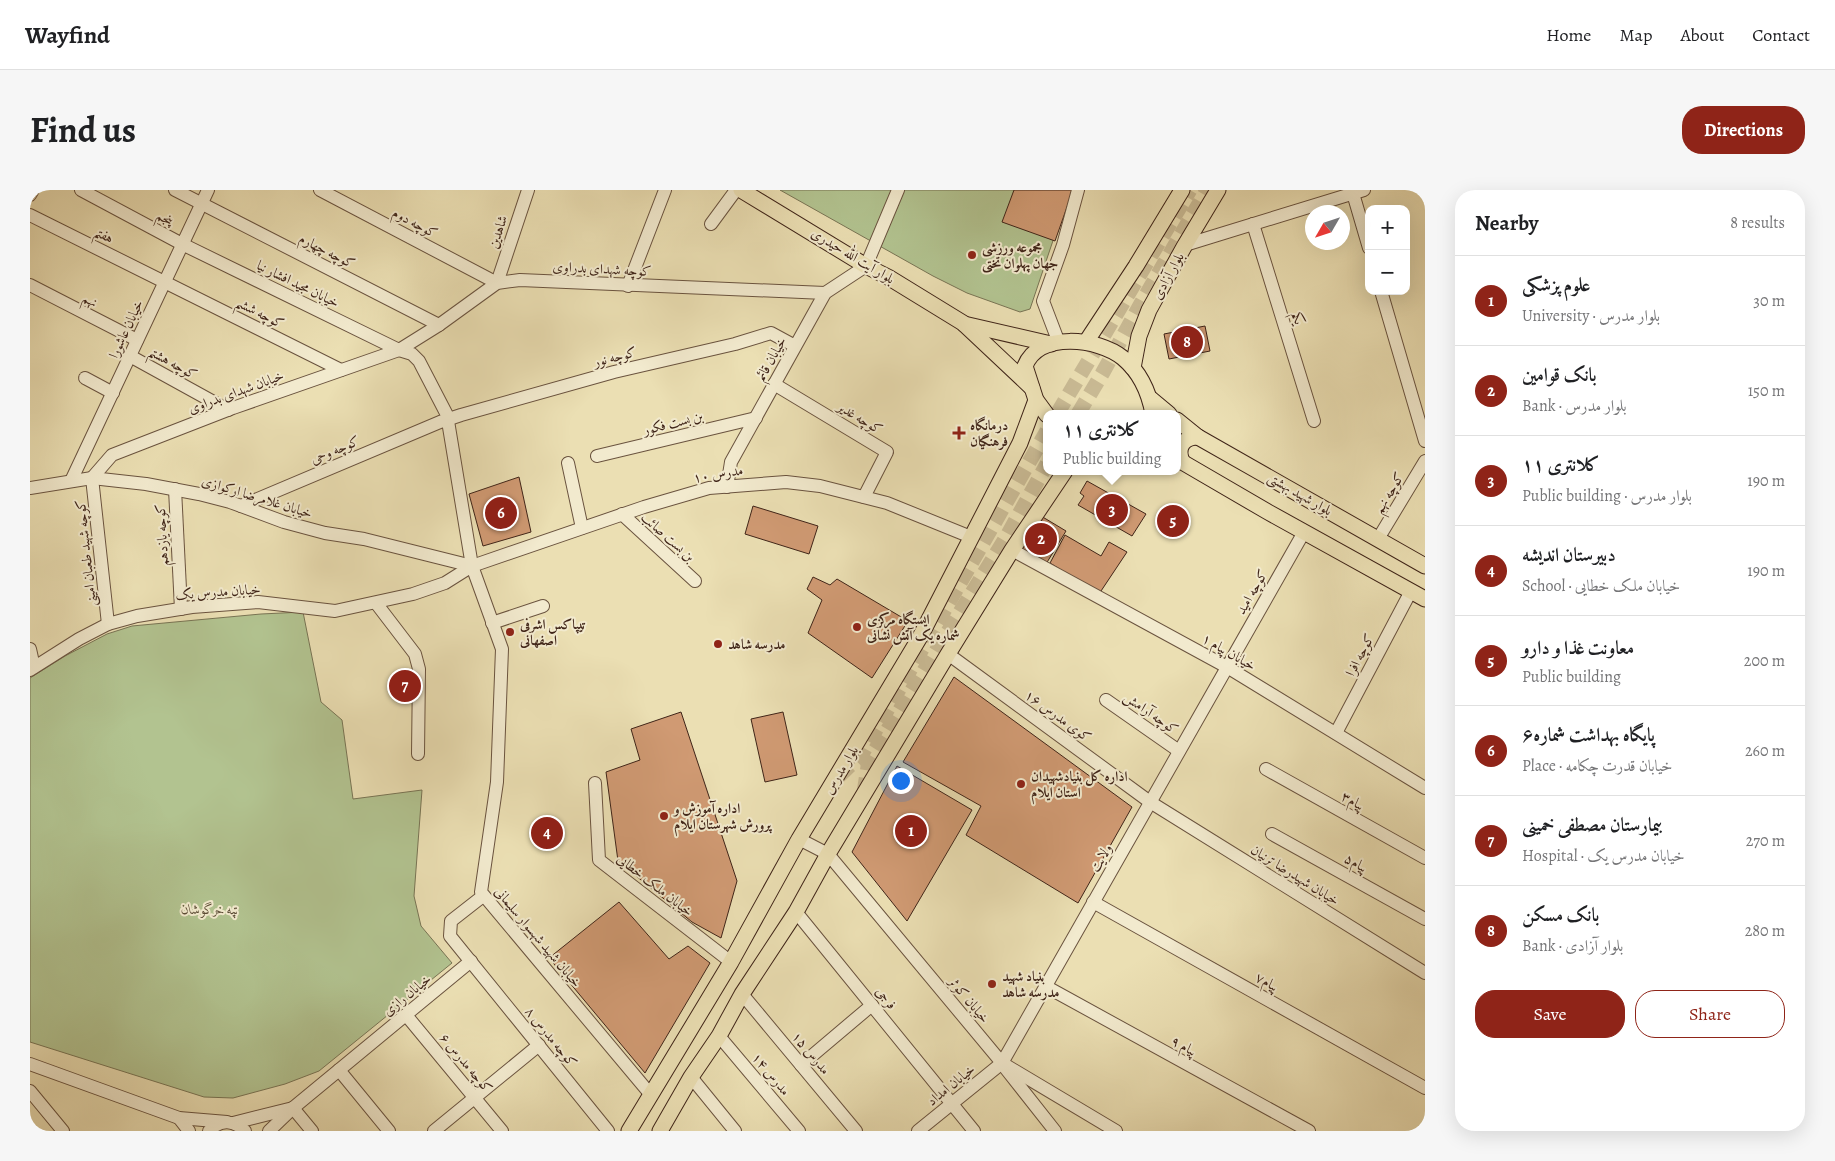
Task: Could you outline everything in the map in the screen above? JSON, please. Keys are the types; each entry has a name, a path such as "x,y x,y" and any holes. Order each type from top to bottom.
{"main road":[{"name":"بلوار آیت الله حیدری","path":"742,190 963,324 1034,394"},
{"path":"1086,342 1136,266 1182,190"},
{"name":"بلوار آزادی","path":"1133,368 1139,336 1149,310 1218,190"},
{"name":"بلوار آیت الله حیدری","path":"963,324 1055,343"},
{"path":"1044,410 1034,394 1025,366 1027,360 1034,351 1055,343 1068,341 1086,342 1121,356 1142,379 1152,406"},
{"name":"بلوار مدرس","path":"629,1131 731,962 799,839 920,637 1020,443 1034,394"},
{"name":"بلوار شهید بهشتی","path":"1181,423 1198,437 1425,566"},
{"path":"1181,449 1183,443 1192,437 1198,437"},
{"path":"1181,461 1425,600"},
{"path":"660,1131 691,1077 719,1036 742,994 796,912 828,854 948,654 1012,550 1062,475"}],"street":[{"path":"30,195 33,190"},
{"name":"پنجم","path":"81,190 182,244"},
{"name":"کوچه چهارم","path":"174,190 439,325"},
{"name":"خیابان عاشورا","path":"71,481 208,190"},
{"name":"کوچه دوم","path":"320,190 497,283"},
{"name":"شاهدین","path":"497,283 528,190"},
{"path":"628,286 665,190"},
{"path":"711,224 736,190"},
{"path":"866,266 898,190"},
{"path":"1055,343 1044,301 1063,245 1078,190"},
{"path":"1185,245 1356,191 1365,230"},
{"name":"هفتم","path":"30,215 165,282"},
{"name":"یکم","path":"1253,224 1314,421"},
{"name":"خیابان مجید افشار نیا","path":"182,244 399,350 412,354 419,361 444,421"},
{"name":"خیابان قائم","path":"727,487 731,462 825,293 866,266"},
{"name":"کوچه شهدای بدراوی","path":"399,350 439,325 497,283 520,280 825,293"},
{"name":"کوچه ششم","path":"165,282 342,370"},
{"name":"نهم","path":"30,285 137,340"},
{"path":"1382,295 1425,441"},
{"name":"کوچه نور","path":"444,421 614,372 771,334 796,346"},
{"name":"خیابان شهدای بدراوی","path":"92,478 112,455 228,410 399,350"},
{"name":"کوچه هشتم","path":"130,356 228,410"},
{"path":"85,378 112,393"},
{"name":"کوچه غدیر","path":"774,384 887,452 864,497"},
{"name":"بن بست فکور","path":"598,456 756,418"},
{"name":"کوچه وحی","path":"241,506 444,421"},
{"name":"خیابان شهید شهسوار سلیمانی","path":"444,421 472,566 502,649 497,782 481,889 483,896 650,1095"},
{"name":"کوچه نهم","path":"1378,539 1425,461"},
{"path":"568,463 582,528"},
{"name":"خیابان غلامرضا ارکوازی","path":"30,488 92,478 175,489 241,506 284,522 326,533 364,539 472,566"},
{"name":"کوچه شهید طعبان امینی","path":"92,478 108,624"},
{"name":"مدرس ۱۰","path":"472,566 622,514 709,488 786,482 820,486 886,503 971,537"},
{"name":"کوچه یازدهم","path":"175,489 181,609"},
{"name":"بن بست صائب","path":"622,514 695,581"},
{"name":"کوچه امید","path":"1227,667 1304,532"},
{"name":"خیابان پیام ۱","path":"1012,550 1227,667 1425,788"},
{"name":"خیابان مدرس یک","path":"32,668 78,639 108,624 138,616 181,609 258,602 336,611 413,594 445,583 472,566"},
{"name":"کوچه افرا","path":"1336,734 1411,591"},
{"path":"376,603 415,654 419,669 418,754"},
{"path":"492,623 543,606"},
{"path":"30,649 32,668"},
{"name":"کوی مدرس ۱۶","path":"948,654 1150,802"},
{"name":"ولایت","path":"1002,1063 1227,667"},
{"name":"کوچه آرامش","path":"1106,700 1179,751"},
{"name":"پیام۳","path":"1266,769 1425,858"},
{"name":"خیابان ملک خطایی","path":"595,783 599,860 731,962"},
{"name":"خیابان شهیدرضا ترنیان","path":"1150,802 1425,973"},
{"name":"پیام۵","path":"1272,834 1425,918"},
{"path":"799,839 828,854"},
{"name":"خیابان کوثر","path":"828,854 1002,1063 1116,1131"},
{"path":"472,961 450,936 450,921 483,896"},
{"name":"پیام۷","path":"1094,902 1425,1088"},
{"name":"فرجی","path":"796,912 974,1131"},
{"name":"خیابان رازی","path":"270,1131 293,1108 472,961"},
{"name":"کوچه مدرس ۸","path":"472,961 608,1131"},
{"name":"پیام ۹","path":"1045,986 1309,1131"},
{"name":"مدرس ۱۵","path":"742,994 856,1131"},
{"path":"801,1065 872,1005"},
{"name":"کوچه مدرس ۶","path":"406,1015 502,1131"},
{"name":"مدرس ۱۴","path":"719,1036 799,1131"},
{"path":"434,1131 539,1045"},
{"path":"1002,1063 1055,1131"},
{"name":"خیابان امداد","path":"918,1131 1002,1063"},
{"path":"31,1066 180,1118 230,1122 245,1131"},
{"path":"339,1070 389,1131"},
{"path":"691,1077 735,1131"},
{"path":"30,1091 59,1129"},
{"path":"209,1131 215,1126 293,1108 312,1131"},
{"path":"180,1118 189,1131"}],"green space":[{"name":"مجموعه ورزشی جهان پهلوان تختی","path":"780,190 1070,190 1030,309 1020,312 967,293 933,276"},
{"name":"تپه خرگوشان","path":"303,612 321,702 342,720 353,799 422,790 414,896 421,926 452,963 319,1071 285,1084 233,1098 204,1097 30,1042 30,678 65,656 107,634 132,626"}],"building":[{"path":"1014,190 1073,190 1055,241 1002,222"},
{"path":"1205,326 1210,351 1169,359 1164,334"},
{"path":"519,477 531,532 483,546 469,494"},
{"path":"1087,481 1146,514 1132,536 1078,505 1084,496 1080,493"},
{"path":"753,506 818,526 809,554 745,534"},
{"path":"1036,513 1066,531 1046,564 1017,546"},
{"path":"1065,535 1101,556 1109,542 1127,552 1099,594 1050,563"},
{"name":"ایستگاه مرکزی شماره یک آتش نشانی","path":"813,577 830,585 837,579 908,621 872,678 808,633 822,600 807,589"},
{"name":"اداره کل بنیادشهیدان استان ایلام","path":"954,677 1132,807 1078,903 966,835 981,806 903,762"},
{"name":"اداره آموزش و پرورش شهرستان ایلام","path":"681,712 737,881 721,938 692,922 618,861 606,772 640,760 631,729"},
{"path":"783,712 797,775 765,782 751,719"},
{"path":"897,766 972,810 907,921 852,852"},
{"path":"619,902 669,959 688,946 710,963 645,1073 549,958"}],"tunnel":[{"path":"1059,410 1190,190"},
{"path":"1080,410 1207,190"},
{"path":"839,776 862,754 1043,438"},
{"path":"864,793 869,760 1007,536 1043,471"}],"place":[{"name":"مجموعه ورزشی جهان پهلوان تختی","path":"972,255"},
{"name":"بانک مسکن","path":"1187,342"},
{"name":"درمانگاه فرهنگیان","path":"959,433"},
{"name":"کلانتری ۱۱","path":"1112,510"},
{"name":"پایگاه بهداشت شماره۶","path":"501,513"},
{"name":"معاونت غذا و دارو","path":"1173,521"},
{"name":"بانک قوامین","path":"1041,539"},
{"name":"ایستگاه مرکزی شماره یک آتش نشانی","path":"857,627"},
{"name":"تیپاکس اشرفی اصفهانی","path":"510,632"},
{"name":"مدرسه شاهد","path":"718,644"},
{"name":"بیمارستان مصطفی خمینی","path":"405,686"},
{"name":"اداره کل بنیادشهیدان استان ایلام","path":"1021,784"},
{"name":"اداره آموزش و پرورش شهرستان ایلام","path":"664,816"},
{"name":"علوم پزشکی","path":"911,831"},
{"name":"دبیرستان اندیشه","path":"547,833"},
{"name":"بنیاد شهید مدرسه شاهد","path":"992,984"}]}
